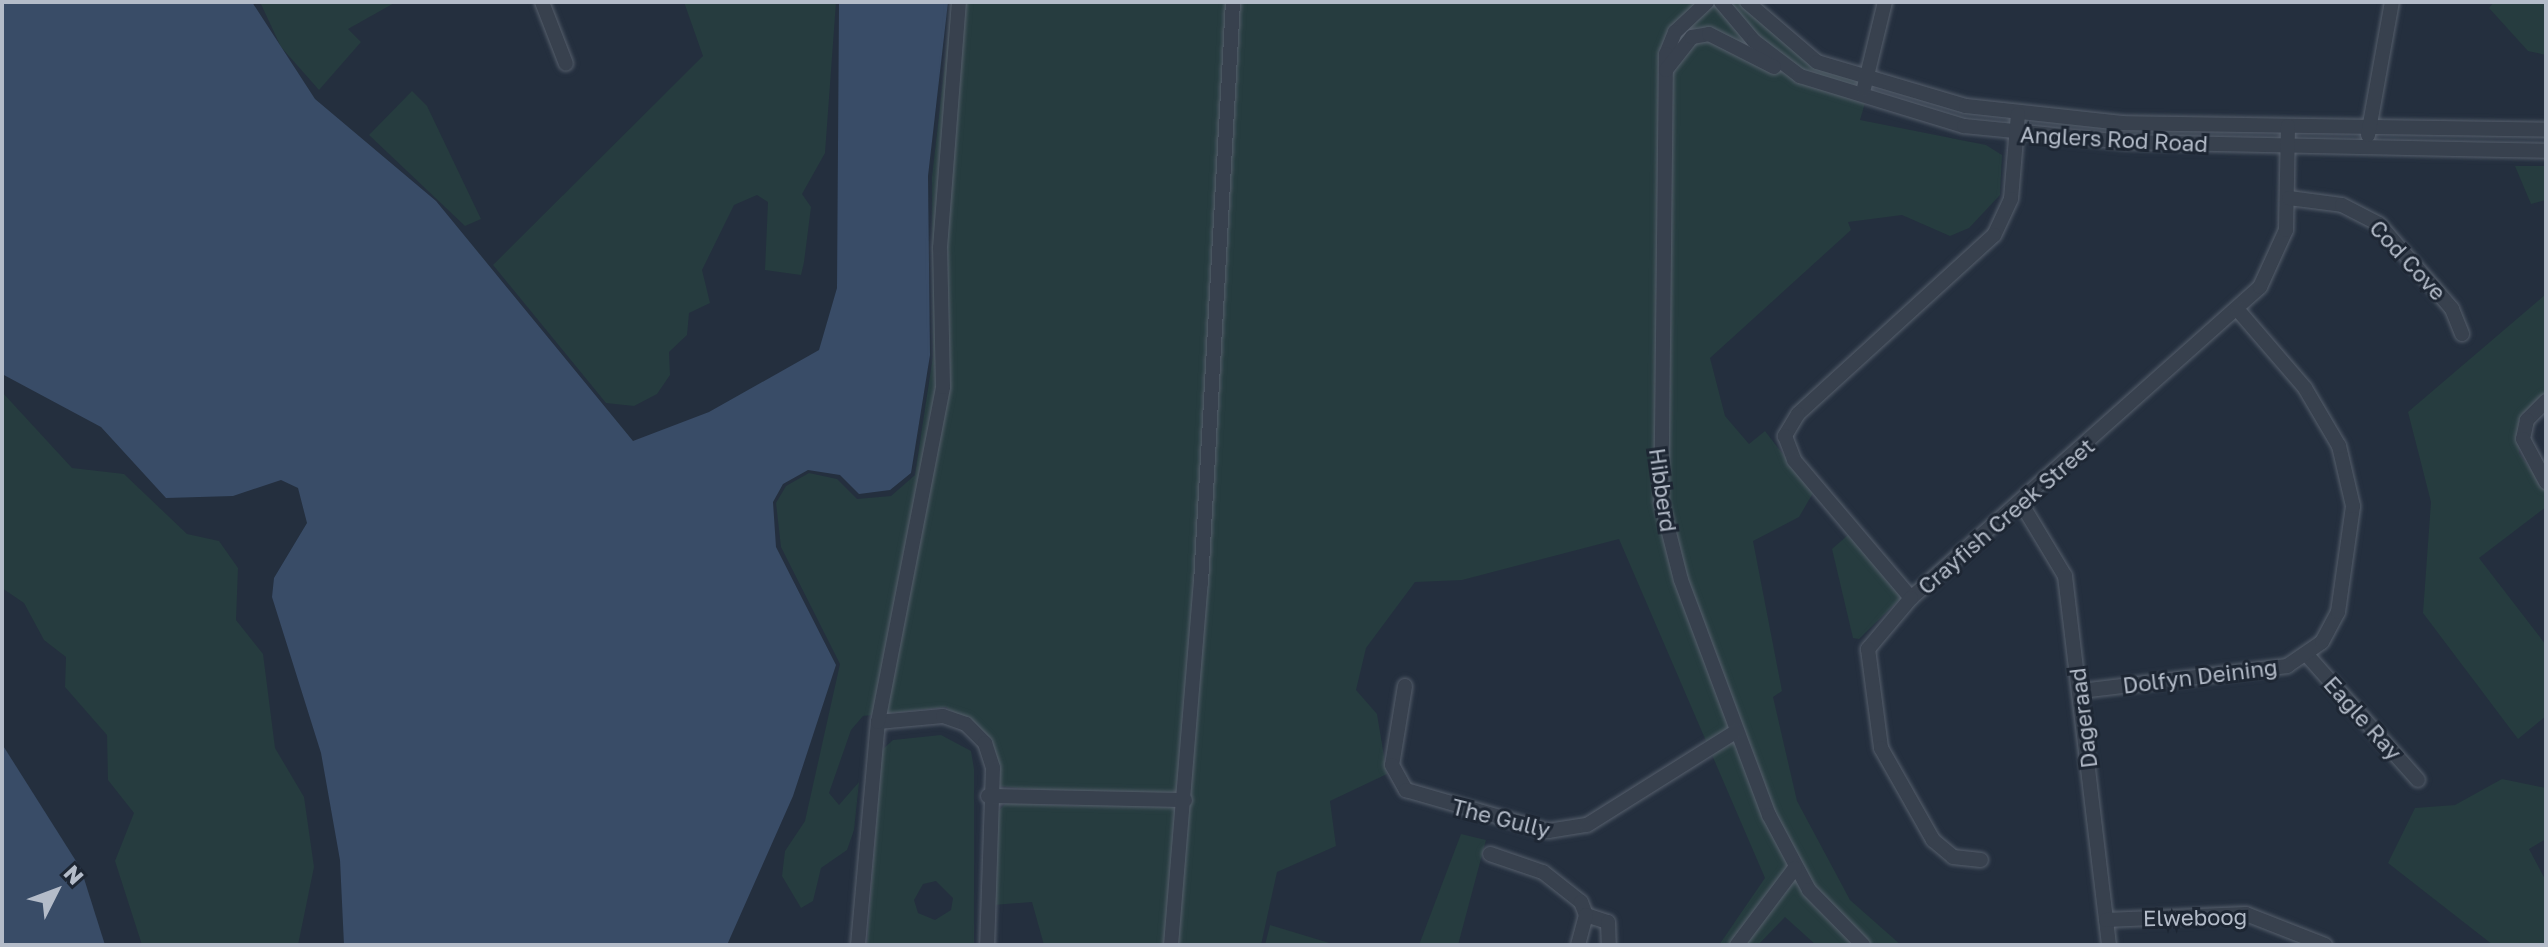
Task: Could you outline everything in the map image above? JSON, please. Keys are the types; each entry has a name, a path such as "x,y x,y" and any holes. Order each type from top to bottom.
{"street":[{"path":"542,2 566,64"},
{"path":"858,945 878,722 943,387 940,248 959,2"},
{"path":"1171,945 1185,800 1233,2"},
{"name":"Hibberd","path":"1707,2 1670,39 1666,70 1656,443 1667,529 1735,732 1795,868 1863,945"},
{"name":"Anglers Rod Road","path":"1721,2 1754,41 1800,76 1860,100 2017,135 2546,151"},
{"name":"Anglers Rod Road","path":"1747,2 1802,54 1866,82 2018,114 2288,126 2546,130"},
{"path":"1860,100 1885,2"},
{"path":"2368,146 2392,2"},
{"path":"1666,70 1692,37 1709,34 1800,76"},
{"name":"Crayfish Creek Street","path":"2018,114 2011,199 1985,247 1798,414 1785,436 1794,460 1911,598 2238,310 2276,260 2289,198 2288,126"},
{"name":"Cod Cove","path":"2289,198 2342,205 2379,224 2452,309 2462,334"},
{"name":"Dolfyn Deining","path":"2081,691 2273,669 2307,655 2338,612 2353,490 2315,402 2238,310"},
{"path":"2546,401 2527,420 2523,439 2546,482"},
{"name":"Dageraad","path":"2021,503 2065,576 2109,945"},
{"path":"1911,598 1868,649 1881,748 1933,840 1953,857 1981,860"},
{"name":"Eagle Ray","path":"2307,655 2418,780"},
{"name":"The Gully","path":"1405,686 1395,774 1414,795 1568,831 1735,732"},
{"path":"878,722 943,716 966,724 990,755 987,945"},
{"path":"988,796 1185,800"},
{"path":"1490,854 1543,872 1581,902 1586,915 1578,945"},
{"path":"1737,945 1795,868"},
{"name":"Elweboog","path":"2106,920 2246,914 2325,945"},
{"path":"1586,915 1608,922 1609,945"}],"green space":[{"path":"260,2 396,2 348,29 361,42 319,90 281,47"},
{"path":"684,2 836,2 825,153 802,194 811,207 804,262 801,275 765,270 768,202 757,195 734,205 702,270 710,303 689,313 687,335 669,352 670,375 657,394 634,406 606,403 493,265 703,56"},
{"path":"952,2 1757,2 1823,60 1873,76 1860,120 1986,145 2002,155 2000,195 1969,228 1950,236 1902,215 1848,222 1851,230 1710,358 1725,416 1749,444 1765,431 1813,493 1799,517 1753,541 1782,691 1773,697 1797,801 1850,900 1901,945 1816,945 1785,917 1758,945 1719,945 1765,878 1619,539 1462,580 1415,582 1366,648 1356,690 1377,714 1387,774 1330,801 1336,846 1277,872 1261,945 1044,945 1032,902 994,905 995,815 1006,803 1079,806 1080,793 999,786 992,740 946,707 863,716 851,730 829,793 839,805 859,782 854,830 847,850 821,868 813,901 801,908 782,876 785,851 805,821 840,664 781,547 776,503 786,486 809,473 837,479 857,499 891,496 915,475 933,356 932,177"},
{"path":"2494,2 2546,2 2546,55 2528,51 2489,8"},
{"path":"412,91 427,106 481,219 465,226 369,135"},
{"path":"2515,166 2546,166 2546,200 2531,204"},
{"path":"2546,294 2546,395 2522,414 2518,434 2519,453 2546,491 2546,507 2479,558 2546,645 2546,716 2518,739 2423,613 2431,502 2408,412"},
{"path":"2,392 72,468 124,474 187,534 219,541 238,568 236,620 263,654 275,748 304,797 314,867 298,945 142,945 115,861 134,813 108,780 107,735 65,687 66,657 44,640 24,603 2,588"},
{"path":"1848,535 1902,597 1859,639 1853,638 1832,549"},
{"path":"941,735 971,751 974,769 974,945 867,945 882,750 893,740","holes":["936,881 953,898 951,910 935,920 918,913 914,900 923,884"]},
{"path":"2502,779 2546,788 2546,839 2529,849 2546,881 2546,945 2493,945 2388,863 2415,808 2455,805"},
{"path":"1461,834 1486,840 1458,945 1419,945"},
{"path":"1270,925 1336,945 1265,945"}],"water":[{"path":"2,2 252,2 315,99 436,201 633,441 709,412 819,350 837,288 839,2 948,2 928,176 930,355 911,473 890,490 859,494 840,475 808,470 783,484 773,502 776,547 836,665 793,796 727,945 344,945 340,860 321,753 272,597 274,578 307,523 298,488 281,480 233,496 166,498 101,427 2,374"},
{"path":"2,744 81,869 105,945 2,945"}]}
